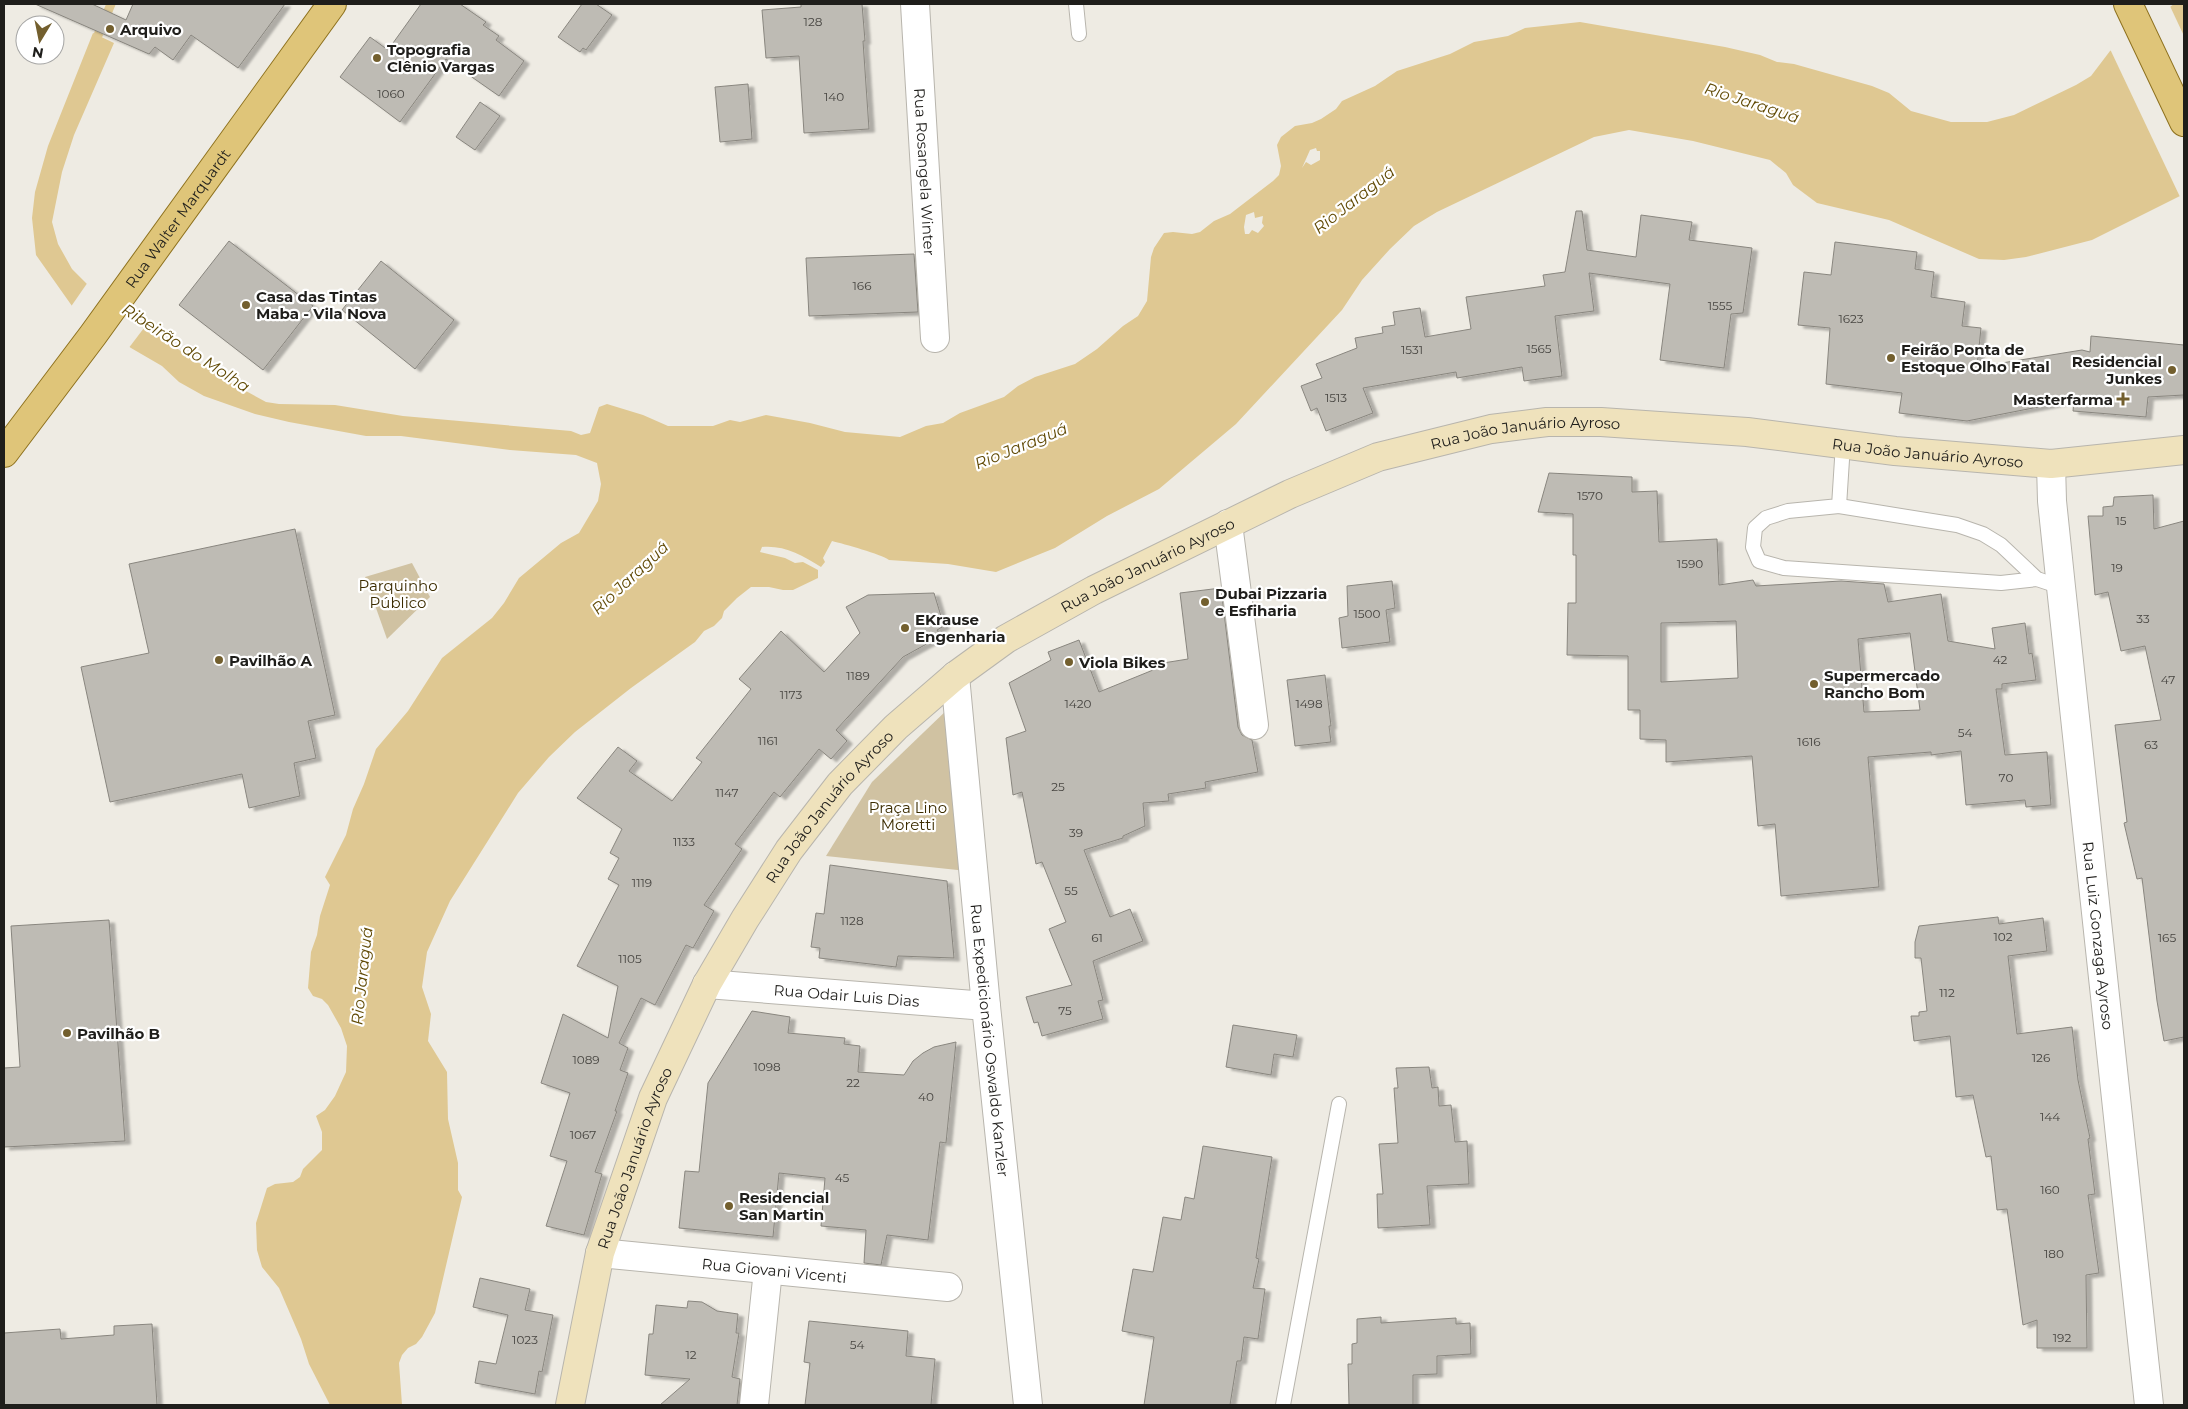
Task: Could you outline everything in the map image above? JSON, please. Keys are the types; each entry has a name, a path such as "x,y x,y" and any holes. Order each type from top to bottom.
{"main road":[{"name":"Rua Walter Marquardt","path":"4,453 93,335 332,4"},
{"path":"2128,4 2184,122"},
{"name":"Rua João Januário Ayroso","path":"570,1405 600,1253 653,1098 708,984 745,919 789,850 840,784 896,727 955,676 1006,639 1094,590 1290,494 1378,457 1491,429 1547,422 1602,422 1747,432 1895,451 2051,464 2184,450"}],"street":[{"name":"Rua Rosangela Winter","path":"915,4 935,338"},
{"name":"Rua Luiz Gonzaga Ayroso","path":"2051,464 2052,501 2049,583 2149,1405"},
{"path":"1228,524 1254,725"},
{"name":"Rua Expedicionário Oswaldo Kanzler","path":"955,676 986,1006 1028,1405"},
{"name":"Rua Odair Luis Dias","path":"708,984 986,1006"},
{"name":"Rua Giovani Vicenti","path":"600,1253 948,1287"},
{"path":"754,1405 768,1270"}],"lane":[{"path":"1076,4 1079,34"},
{"path":"1839,506 1843,444"},
{"path":"1839,506 1957,525 1983,534 2001,545 2049,583 1972,581 1784,568 1759,561 1753,547 1755,528 1766,518 1788,511 1839,506"},
{"path":"1282,1405 1338,1104"}],"green space":[{"name":"Parquinho Público","path":"412,563 430,597 387,639 365,577"},
{"name":"Praça Lino Moretti","path":"950,707 967,871 826,856 872,782"}],"water":[{"name":"Rio Jaraguá","path":"2174,4 2184,4 2184,194 2092,240 2026,257 2004,260 1979,259 1889,220 1817,203 1793,185 1786,173 1770,160 1693,141 1629,130 1594,137 1437,212 1414,226 1362,280 1342,310 1236,424 1159,489 1107,516 1055,548 996,572 948,564 889,560 871,552 832,541 823,558 825,562 821,567 785,549 762,547 760,552 785,558 795,563 803,562 818,570 818,578 793,590 751,587 737,598 724,611 722,618 714,626 704,631 695,642 631,688 575,732 549,757 518,793 450,901 427,952 422,987 431,1014 428,1041 447,1072 448,1119 458,1163 458,1190 462,1197 435,1313 422,1337 416,1344 408,1348 402,1355 399,1363 402,1405 330,1405 309,1364 301,1339 279,1288 262,1267 257,1250 256,1223 267,1188 275,1184 293,1182 300,1177 303,1169 322,1150 322,1132 316,1116 325,1110 335,1096 346,1072 347,1046 341,1028 328,1005 322,999 313,996 308,988 311,952 330,885 325,877 346,835 353,809 376,749 408,711 442,658 492,618 504,603 519,578 561,543 579,533 598,501 601,484 597,463 576,455 510,450 401,436 366,436 255,414 204,396 179,382 162,366 131,348 72,306 36,255 32,218 35,192 48,146 93,33 114,43 74,135 62,172 52,222 58,244 72,269 87,284 167,342 224,379 266,402 335,405 403,416 571,431 581,435 590,433 599,407 607,404 643,415 668,426 713,426 730,420 740,422 766,415 845,432 900,437 926,426 943,423 960,413 1004,397 1018,386 1035,377 1075,364 1138,316 1147,301 1151,257 1154,248 1164,233 1192,234 1200,232 1214,221 1230,214 1273,181 1279,175 1281,166 1277,145 1281,137 1295,126 1312,123 1321,119 1336,109 1342,101 1375,86 1397,71 1450,54 1474,42 1508,36 1525,28 1580,22 1725,47 1872,86 1889,93 1911,111 1951,122 1987,122 2014,115 2091,76 2110,51","holes":["1316,148 1317,151 1320,151 1320,160 1311,165 1306,162 1302,168 1310,150","1254,212 1255,218 1263,216 1262,223 1264,226 1258,233 1252,230 1249,234 1245,234 1246,215"]}],"pier":[{"path":"2169,4 2184,36 2184,197 2181,199 2110,49"},
{"path":"88,282 147,324 128,349 70,308"}],"building":[{"path":"35,4 92,4 126,20 133,4 285,4 238,68 191,35 173,60 155,47 149,54 65,17 65,15 60,15"},
{"path":"421,4 460,4 486,22 483,25 499,36 496,40 524,61 499,96 446,59 400,122 340,77 370,37 388,50"},
{"path":"582,4 596,4 612,15 586,50 583,48 580,52 558,37"},
{"path":"801,4 862,4 869,129 804,133 799,56 766,58 762,10 801,7"},
{"path":"748,84 752,139 720,142 715,87"},
{"path":"480,102 500,116 475,150 456,137"},
{"path":"1576,211 1582,211 1587,250 1636,257 1641,215 1692,222 1689,240 1752,248 1743,313 1731,314 1724,368 1660,360 1670,284 1589,273 1594,311 1555,316 1562,376 1524,381 1522,367 1457,378 1456,372 1363,388 1373,413 1326,431 1317,408 1311,411 1301,386 1322,378 1316,364 1357,348 1355,338 1383,333 1382,327 1395,325 1393,312 1420,308 1425,337 1471,329 1466,297 1545,286 1543,275 1565,272"},
{"name":"Casa das Tintas Maba - Vila Nova","path":"229,241 313,306 263,370 179,305"},
{"path":"1835,242 1917,252 1915,269 1934,272 1931,297 1965,302 1962,326 1981,328 1977,367 2082,350 2090,352 2091,336 2184,345 2184,395 2148,397 2146,417 2073,411 2074,400 1967,421 1899,413 1902,393 1826,384 1830,328 1798,325 1804,272 1831,275"},
{"path":"914,254 918,312 809,316 806,258"},
{"path":"381,261 454,320 415,369 342,310"},
{"path":"1549,473 1632,477 1632,492 1657,491 1659,542 1717,539 1719,585 1753,580 1756,586 1841,581 1884,584 1888,602 1941,594 1948,641 1995,649 1992,628 2025,623 2029,654 2032,653 2036,680 2002,684 2002,689 1996,689 2005,755 2047,752 2051,805 2026,807 2025,800 1966,805 1961,751 1931,755 1931,752 1868,757 1879,887 1781,896 1775,824 1758,826 1752,756 1666,762 1666,740 1640,739 1640,710 1628,710 1628,656 1567,655 1568,603 1576,603 1576,555 1573,555 1573,514 1538,512","holes":["1736,621 1738,678 1661,682 1661,623","1910,633 1920,710 1864,712 1858,639"]},
{"path":"2153,495 2154,529 2184,521 2184,1037 2164,1041 2157,1001 2142,878 2137,879 2124,823 2127,822 2115,725 2161,720 2145,646 2121,651 2108,592 2095,595 2088,516 2103,516 2103,507 2113,506 2114,497"},
{"name":"Pavilhão A","path":"295,529 335,715 308,721 316,758 294,763 300,796 249,808 242,774 110,802 81,667 149,653 129,564"},
{"path":"1392,581 1395,608 1386,610 1390,642 1342,648 1339,618 1348,616 1347,586"},
{"path":"1221,588 1238,727 1242,735 1252,740 1258,772 1205,782 1206,788 1168,794 1169,801 1143,803 1145,826 1123,836 1123,838 1084,850 1110,917 1130,909 1143,941 1093,961 1103,1000 1098,1001 1103,1019 1042,1036 1038,1022 1034,1023 1026,997 1072,985 1049,929 1066,922 1042,862 1036,864 1022,792 1013,795 1006,738 1026,731 1009,683 1051,660 1048,652 1079,640 1099,692 1158,668 1157,664 1188,659 1180,593"},
{"path":"934,593 944,626 937,630 941,636 903,657 836,730 847,741 831,759 819,749 780,797 774,792 735,844 742,849 704,905 714,911 693,948 686,945 655,1005 641,998 619,1043 628,1048 620,1070 628,1073 615,1111 617,1111 595,1172 602,1174 584,1235 546,1226 567,1161 550,1156 570,1093 541,1083 563,1014 608,1038 618,986 577,966 619,885 608,879 619,858 610,853 622,829 577,798 618,747 637,761 629,771 672,801 702,762 696,758 751,689 739,679 781,631 824,672 860,633 846,607 868,595"},
{"path":"1325,675 1331,742 1295,746 1287,680"},
{"path":"830,865 947,881 954,958 898,956 896,967 819,958 820,948 811,947 816,913 824,914"},
{"path":"1998,917 1999,924 2043,918 2047,951 2008,956 2017,1034 2072,1027 2078,1080 2090,1138 2088,1139 2095,1194 2088,1195 2099,1273 2086,1275 2087,1348 2037,1348 2037,1320 2023,1325 2007,1209 1997,1210 1991,1156 1986,1157 1973,1095 1956,1097 1950,1036 1914,1041 1911,1016 1919,1016 1919,1012 1927,1011 1921,958 1915,958 1915,942 1919,926"},
{"name":"Pavilhão B","path":"109,920 125,1141 4,1147 4,1068 20,1067 11,926"},
{"path":"752,1011 790,1017 788,1033 845,1038 844,1044 860,1046 858,1072 904,1075 913,1061 923,1053 934,1047 956,1042 946,1143 940,1142 928,1240 887,1235 881,1265 864,1263 866,1230 821,1226 825,1178 779,1173 773,1237 679,1228 685,1171 699,1172 708,1083"},
{"path":"1233,1025 1297,1035 1293,1057 1274,1054 1271,1075 1226,1067"},
{"path":"1429,1067 1432,1088 1438,1087 1439,1106 1451,1105 1455,1142 1467,1141 1469,1184 1427,1186 1430,1225 1378,1228 1377,1194 1383,1194 1379,1144 1398,1143 1394,1088 1398,1088 1396,1068"},
{"path":"1203,1146 1272,1157 1256,1258 1259,1259 1253,1288 1265,1289 1258,1339 1244,1337 1241,1361 1237,1361 1230,1405 1144,1405 1154,1337 1122,1331 1133,1269 1153,1272 1163,1217 1181,1220 1185,1197 1194,1199"},
{"path":"480,1278 530,1289 525,1310 553,1315 542,1372 539,1371 535,1394 475,1383 479,1361 496,1364 508,1315 473,1307"},
{"path":"688,1301 702,1302 717,1311 738,1314 736,1333 739,1333 732,1377 740,1379 737,1405 660,1405 690,1379 645,1375 649,1334 653,1334 656,1305 687,1308"},
{"path":"1381,1317 1381,1323 1456,1318 1456,1324 1470,1323 1471,1354 1437,1356 1437,1374 1413,1375 1413,1405 1349,1405 1348,1364 1352,1364 1352,1344 1357,1343 1357,1319"},
{"path":"809,1321 908,1331 906,1356 935,1359 931,1405 805,1405 810,1363 804,1362"},
{"path":"152,1324 157,1405 4,1405 4,1333 60,1329 61,1339 114,1335 114,1326"}],"waterway":[{"name":"Ribeirão do Molha","path":"94,45 111,4"}],"place":[{"name":"Arquivo","path":"110,29"},
{"name":"Topografia Clênio Vargas","path":"377,58"},
{"name":"Casa das Tintas Maba - Vila Nova","path":"246,305"},
{"name":"Feirão Ponta de Estoque Olho Fatal","path":"1891,358"},
{"name":"Residencial Junkes","path":"2172,370"},
{"name":"Masterfarma","path":"2123,399"},
{"name":"Dubai Pizzaria e Esfiharia","path":"1205,602"},
{"name":"EKrause Engenharia","path":"905,628"},
{"name":"Pavilhão A","path":"219,660"},
{"name":"Viola Bikes","path":"1069,662"},
{"name":"Supermercado Rancho Bom","path":"1814,684"},
{"name":"Pavilhão B","path":"67,1033"},
{"name":"Residencial San Martin","path":"729,1206"}]}
